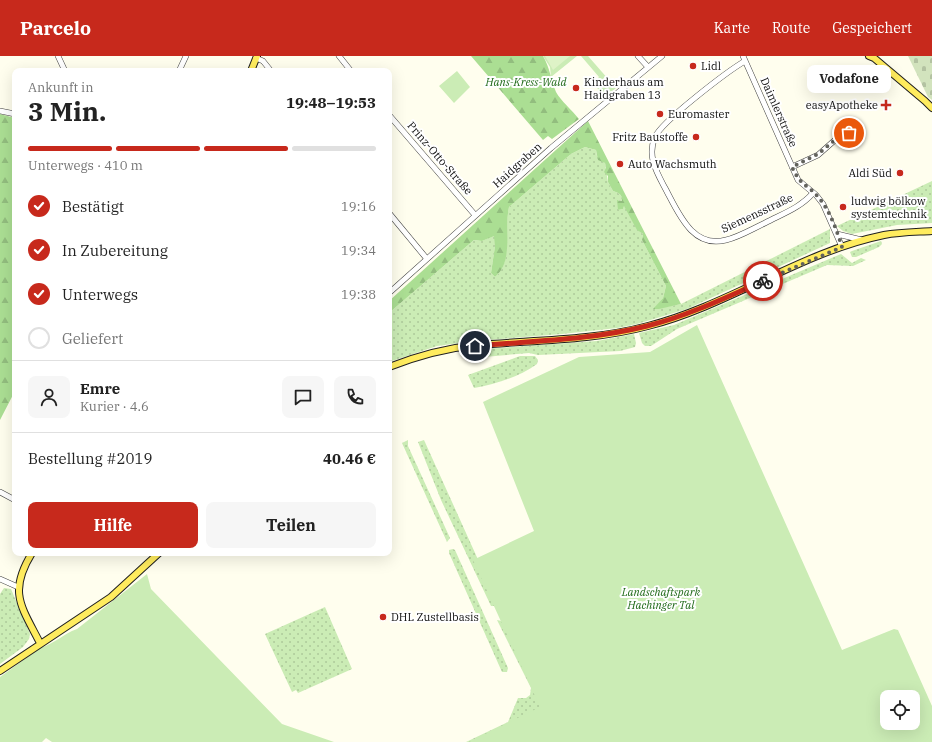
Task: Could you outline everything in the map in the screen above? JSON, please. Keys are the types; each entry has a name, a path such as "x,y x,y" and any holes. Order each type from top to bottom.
{"main road":[{"path":"869,56 872,61 923,104 930,107"},
{"path":"252,68 256,57"},
{"path":"392,366 438,352 475,346 591,337 648,326 690,313 842,247 885,235 932,231"},
{"path":"30,556 24,567 18,587 24,613 40,643"},
{"path":"0,671 111,597 156,556"}],"street":[{"path":"58,56 64,68"},
{"path":"180,68 186,56"},
{"path":"339,56 349,68"},
{"path":"638,56 648,67"},
{"name":"Haidgraben","path":"392,290 560,140 662,56"},
{"path":"256,57 263,61 269,68"},
{"name":"Daimlerstraße","path":"744,58 798,180 823,204 842,247"},
{"name":"Siemensstraße","path":"744,58 671,118 659,131 654,142 652,153 656,170 686,227 696,235 715,241 733,238 794,208 813,193"},
{"path":"0,111 12,113"},
{"name":"Prinz-Otto-Straße","path":"392,118 476,215"},
{"path":"792,167 818,154 835,140 849,133"},
{"path":"392,217 427,259"},
{"path":"837,234 865,240"},
{"path":"0,492 12,498"},
{"path":"0,579 18,587"}],"green space":[{"name":"Hans-Kress-Wald","path":"471,56 543,56 556,92 579,119 552,139 548,136 543,140"},
{"path":"543,56 577,56 551,77 550,67"},
{"path":"545,56 570,56 553,70"},
{"path":"581,56 588,56 616,88 604,98 594,83 599,77"},
{"path":"908,56 932,56 932,100 928,97"},
{"path":"457,71 470,87 454,103 439,86"},
{"path":"0,114 12,117 12,397 0,420"},
{"path":"588,121 681,304 653,309 663,298 666,286 642,240 643,234 637,230 624,206 623,209 618,210 617,200 622,201 621,195 613,191 608,182 608,176 604,172 606,168 605,163 598,160 596,150 585,147 571,154 509,207 506,254 501,271 495,277 491,273 495,246 494,236 482,241 474,240 392,310 392,298"},
{"path":"585,147 596,150 597,156 605,163 608,182 613,191 621,195 622,201 618,200 618,210 623,209 624,205 639,231 643,234 642,240 666,286 663,298 654,309 681,304 830,229 830,243 687,309 637,324 617,328 437,346 392,361 392,310 474,240 482,241 495,235 491,273 495,277 501,271 506,254 509,207 571,154"},
{"path":"932,181 932,223 897,225 852,234 843,231 837,226"},
{"path":"881,241 882,244 879,247 856,257 852,257 850,252"},
{"path":"841,254 852,263 861,258 866,260 853,266 827,265 677,329 651,346 645,346 642,343 639,333 674,325"},
{"name":"Landschaftspark Hachinger Tal","path":"697,325 842,650 894,629 898,630 932,706 932,742 469,742 540,707 473,560 534,531 483,402 579,357 650,352"},
{"path":"634,334 636,343 635,347 620,351 538,355 529,353 484,357 484,349 597,341"},
{"path":"520,356 535,356 538,360 537,364 523,373 474,388 468,375"},
{"path":"408,440 408,446 450,538 447,542 402,443"},
{"path":"424,440 499,606 491,606 441,500 418,442"},
{"path":"449,550 455,550 508,668 507,672 502,672 449,553"},
{"path":"147,574 151,589 282,724 334,742 52,742 46,738 42,742 0,742 0,677 40,648 77,629"},
{"path":"4,588 11,589 30,634 29,639 23,647 0,664 0,594"},
{"path":"325,607 352,669 298,693 296,690 292,692 265,634"},
{"path":"497,620 506,622 561,742 466,742 508,722 518,698 526,698 530,695 531,688"}],"way so far":[{"path":"763,281 842,247 828,212 823,204 816,195 798,180 792,167 818,154 829,144 849,133"}],"place":[{"name":"Lidl","path":"693,66"},
{"name":"Kinderhaus am Haidgraben 13","path":"576,88"},
{"name":"easyApotheke","path":"886,105"},
{"name":"Euromaster","path":"660,114"},
{"name":"Vodafone","path":"849,133"},
{"name":"Fritz Baustoffe","path":"696,137"},
{"name":"Auto Wachsmuth","path":"620,164"},
{"name":"Aldi Süd","path":"900,173"},
{"name":"ludwig bölkow systemtechnik","path":"843,207"},
{"name":"DHL Zustellbasis","path":"383,617"}],"route":[{"path":"475,346 580,338 631,330 690,313 763,281"}]}
